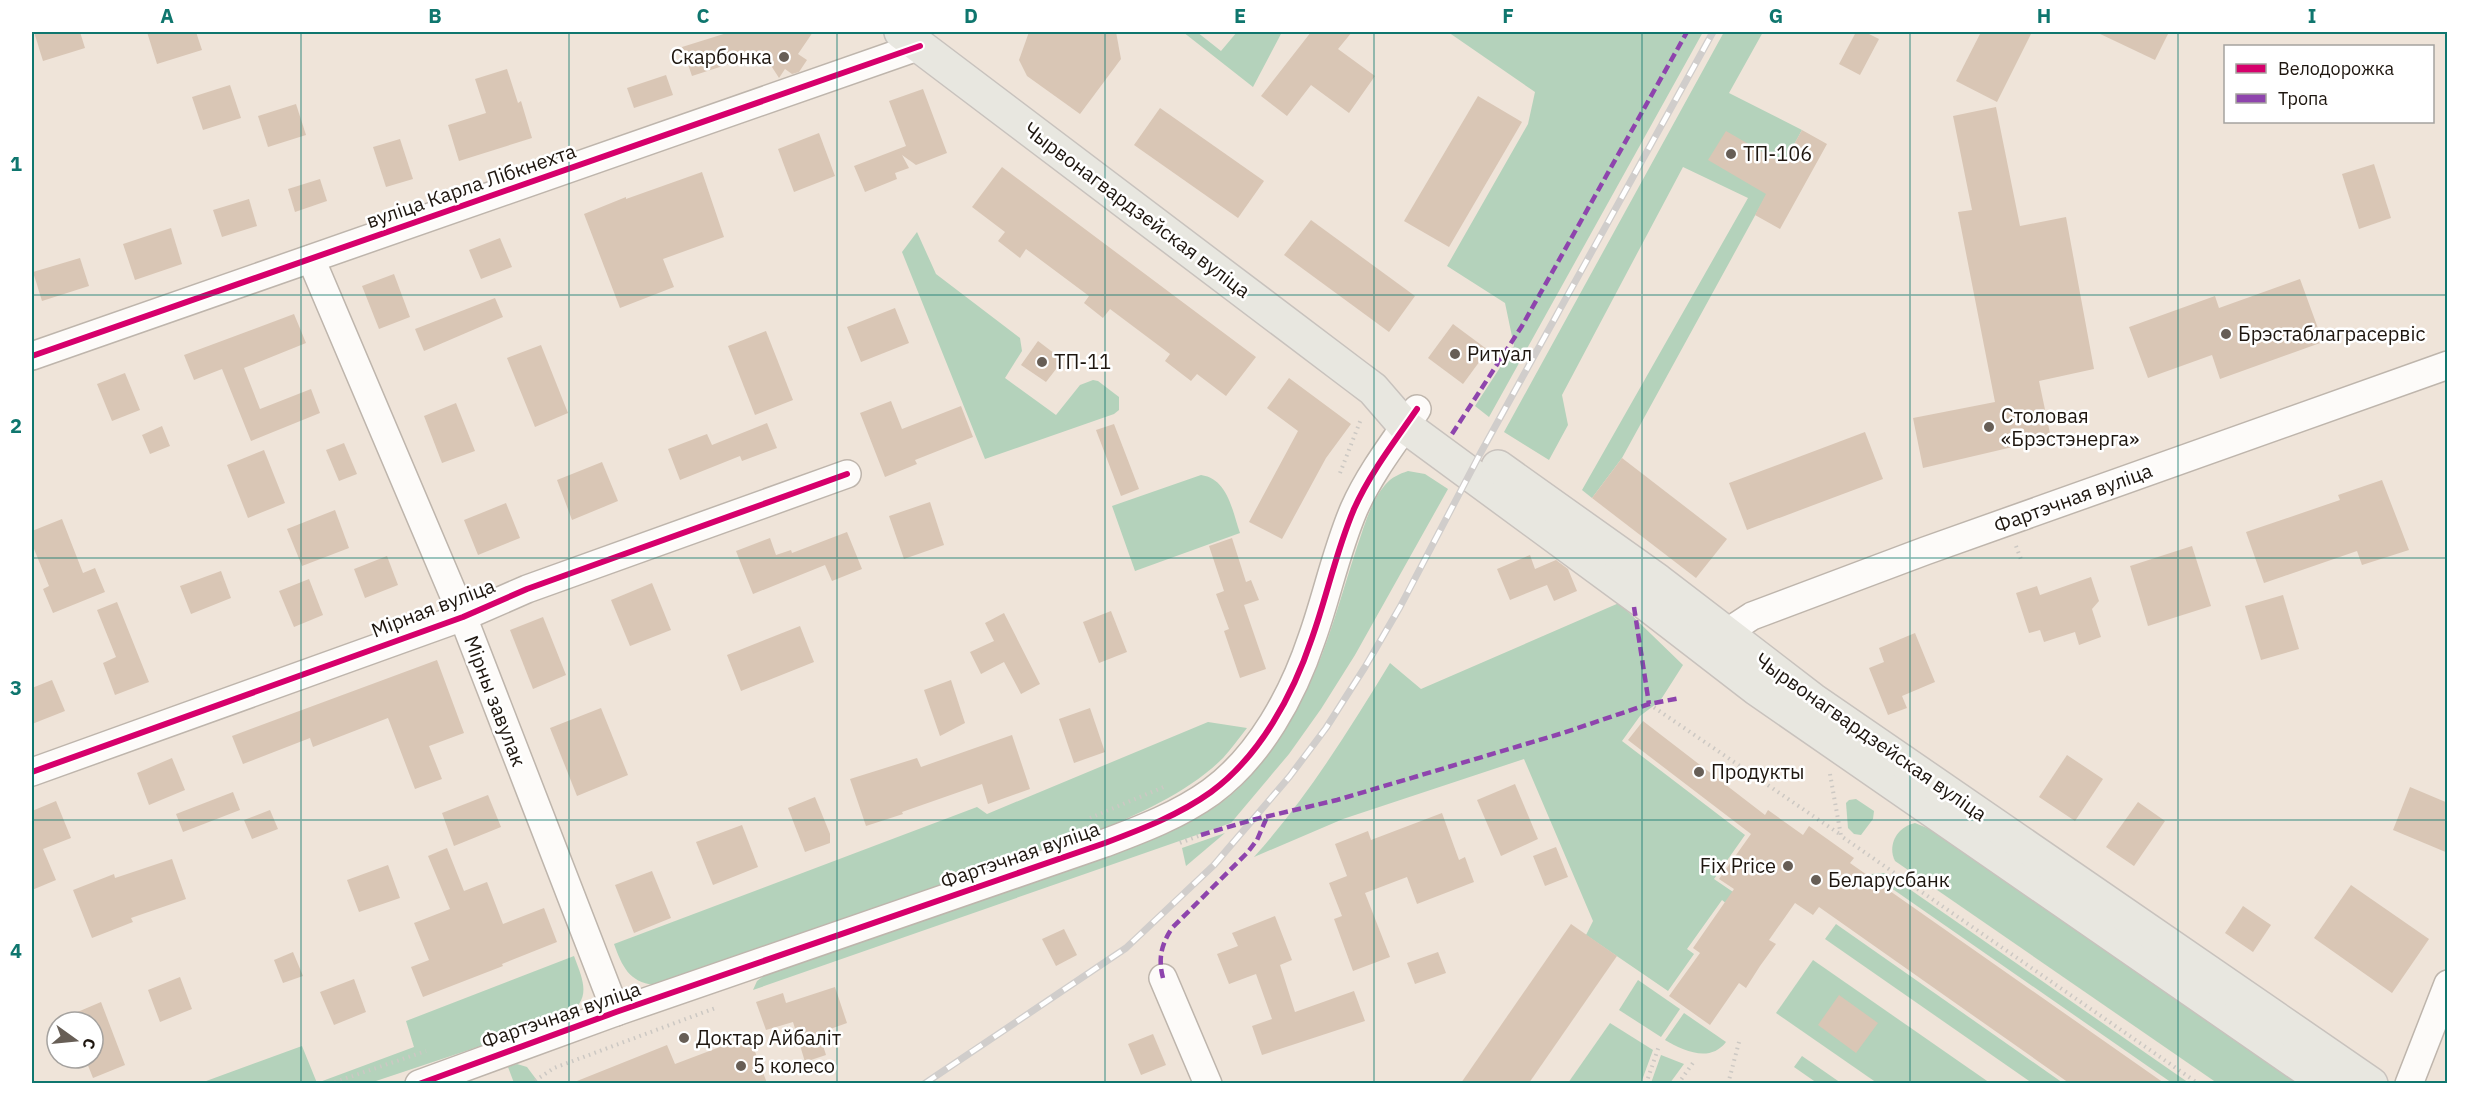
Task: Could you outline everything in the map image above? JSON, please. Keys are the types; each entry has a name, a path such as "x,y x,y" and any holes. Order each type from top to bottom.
{"main road":[{"name":"Чырвонагвардзейская вуліца","path":"911,39 1367,404 1411,418 1658,581 1718,643 1803,721 2328,1083"},
{"name":"Чырвонагвардзейская вуліца","path":"1718,643 1813,700 2371,1083"}],"street":[{"name":"вуліца Карла Лібкнехта","path":"32,356 311,259 911,39"},
{"name":"Мірны завулак","path":"311,259 463,617 616,1012"},
{"name":"Фартэчная вуліца","path":"1718,643 1752,615 2448,365"},
{"name":"Фартэчная вуліца","path":"419,1083 616,1012 1105,843 1148,827 1185,809 1212,791 1238,768 1264,735 1284,702 1312,639 1342,540 1354,509 1366,485 1411,418"},
{"name":"Мірная вуліца","path":"32,772 463,617 527,589 847,474"},
{"path":"1163,978 1208,1083"},
{"path":"2409,1083 2448,984"}],"path":[{"path":"1338,480 1367,404"},
{"path":"1649,704 2199,1083"},
{"path":"1830,771 1841,836"},
{"path":"1085,820 1171,784"},
{"path":"530,1083 554,1068 720,1006"},
{"path":"1728,1083 1738,1042"},
{"path":"1646,1083 1659,1046"},
{"path":"329,1083 429,1050"},
{"path":"1678,1083 1695,1060"}],"green space":[{"path":"1183,32 1197,32 1221,51 1237,32 1282,32 1253,87"},
{"path":"1448,32 1703,32 1489,417 1475,406 1514,346 1505,303 1447,266 1528,124 1535,92"},
{"path":"1724,32 1763,32 1729,93 1802,130 1622,458 1592,498 1582,490 1748,198 1683,167 1562,395 1568,425 1549,460 1504,432"},
{"path":"917,232 936,274 1020,338 1022,351 1005,378 1056,415 1080,385 1093,380 1098,381 1119,397 1119,410 1114,414 985,459 902,252"},
{"path":"1408,471 1425,474 1448,489 1355,655 1321,709 1289,754 1231,823 753,990 757,981 765,975 1153,838 1192,820 1228,798 1265,757 1301,701 1322,655 1372,506 1388,482"},
{"path":"1201,475 1210,478 1223,489 1240,533 1135,571 1112,506"},
{"path":"1619,603 1683,665 1660,701 1640,716 1622,741 1745,835 1714,879 1736,894 1728,905 1722,900 1687,949 1694,954 1668,991 1586,935 1593,921 1524,759 1343,819 1254,857 1310,787 1390,663 1421,689"},
{"path":"1208,722 1247,728 1223,758 1194,782 1129,818 1095,833 654,985 632,977 617,952 614,944 977,807 987,814"},
{"path":"1856,799 1874,811 1873,819 1861,835 1854,834 1848,828 1846,803"},
{"path":"1915,823 1932,830 2304,1083 2217,1083 1895,861 1892,849 1895,838 1903,828"},
{"path":"1225,833 1186,866 1182,848"},
{"path":"1884,873 2189,1083 2172,1083 1871,874"},
{"path":"1836,924 2063,1083 2032,1083 1825,939"},
{"path":"574,956 583,984 582,998 572,1012 562,1019 370,1083 198,1084 302,1046 317,1083 414,1047 406,1021"},
{"path":"1813,960 1990,1083 1877,1083 1776,1013"},
{"path":"1638,980 1680,1009 1661,1037 1619,1010"},
{"path":"1684,1013 1726,1042 1712,1052 1697,1053 1665,1040"},
{"path":"1610,1023 1653,1050 1641,1083 1568,1083"},
{"path":"1661,1055 1684,1064 1670,1083 1651,1083"},
{"path":"1802,1056 1841,1083 1817,1083 1794,1067"},
{"path":"517,1064 527,1067 539,1083 514,1083 508,1067"}],"building":[{"path":"34,32 80,32 85,48 43,61"},
{"path":"147,32 196,32 202,50 157,64"},
{"path":"730,32 813,32 798,54 807,60 799,72 792,74 785,69 779,78 763,53 692,76 682,47"},
{"path":"1029,32 1116,32 1121,59 1080,114 1027,76 1019,60"},
{"path":"1311,32 1352,32 1338,49 1375,76 1349,113 1311,85 1287,116 1261,96"},
{"path":"1856,32 1865,32 1879,39 1860,75 1839,64"},
{"path":"1981,32 2032,32 1997,102 1956,81"},
{"path":"2096,32 2169,32 2155,60"},
{"path":"507,69 518,103 521,101 532,138 459,161 448,125 486,113 475,79"},
{"path":"666,75 673,95 634,108 627,88"},
{"path":"230,85 241,118 203,130 192,97"},
{"path":"923,89 947,153 916,165 902,155 909,168 895,173 897,179 865,192 854,166 906,146 889,101"},
{"path":"1478,96 1522,122 1449,247 1404,221"},
{"path":"296,104 306,135 268,147 258,116"},
{"path":"1996,107 2020,226 2066,217 2094,369 2039,381 2051,438 1923,468 1913,418 1995,402 1958,212 1972,210 1953,116"},
{"path":"1160,108 1264,181 1238,218 1134,145"},
{"path":"1802,130 1827,144 1780,229 1755,215 1766,194 1708,160 1726,131 1783,164"},
{"path":"819,133 835,176 794,192 778,149"},
{"path":"400,139 413,179 386,187 373,147"},
{"path":"2374,164 2391,218 2359,229 2342,174"},
{"path":"1002,167 1256,357 1226,396 1197,374 1191,381 1165,361 1170,354 1110,309 1103,318 1084,303 1089,296 1026,249 1020,258 998,241 1005,232 972,207"},
{"path":"702,172 724,237 663,259 674,287 620,308 584,214 626,197 626,199"},
{"path":"320,179 327,201 295,212 288,189"},
{"path":"249,199 257,226 222,237 213,210"},
{"path":"1311,220 1415,296 1389,332 1284,255"},
{"path":"171,228 182,264 135,280 123,244"},
{"path":"500,238 512,267 481,279 469,250"},
{"path":"80,258 89,286 42,301 33,272"},
{"path":"394,274 410,317 379,329 362,286"},
{"name":"Брэстаблаграсервіс","path":"2300,279 2323,342 2220,379 2212,355 2148,378 2129,327 2215,296 2219,308"},
{"path":"495,298 503,317 424,351 415,329"},
{"path":"895,308 909,343 861,362 847,327"},
{"path":"294,314 306,343 244,368 260,409 311,389 320,413 251,441 222,369 194,380 184,355"},
{"path":"1453,324 1488,350 1463,384 1428,358"},
{"path":"766,331 793,400 755,415 728,346"},
{"name":"ТП-11","path":"1038,341 1063,360 1046,382 1021,365"},
{"path":"541,345 568,413 535,427 507,358"},
{"path":"125,373 140,410 112,421 97,384"},
{"path":"1289,378 1351,424 1326,458 1282,539 1249,522 1298,431 1267,408"},
{"path":"891,401 902,429 961,406 973,437 915,460 917,464 885,477 860,413"},
{"path":"456,403 475,451 442,463 424,416"},
{"path":"767,423 777,448 742,461 740,456 680,480 668,449 707,434 712,445"},
{"path":"1114,424 1139,489 1121,496 1096,430"},
{"path":"162,426 170,446 150,454 142,435"},
{"path":"1865,432 1883,479 1747,530 1729,483"},
{"path":"344,443 357,474 339,481 326,450"},
{"path":"264,450 285,503 248,518 227,465"},
{"path":"1622,458 1727,539 1696,578 1592,498"},
{"path":"602,462 618,501 572,520 557,480"},
{"path":"2382,480 2409,550 2362,565 2357,551 2264,583 2246,532 2340,500 2338,495"},
{"path":"930,502 944,545 904,559 889,516"},
{"path":"506,503 520,538 478,555 464,520"},
{"path":"335,510 349,548 302,566 287,529"},
{"path":"62,519 83,573 95,568 105,592 53,613 43,589 49,586 32,544 32,531"},
{"path":"847,532 862,569 832,581 825,565 753,594 736,551 770,538 776,555 791,550 792,553"},
{"path":"1232,538 1246,582 1251,580 1259,600 1244,605 1266,669 1240,678 1224,631 1229,629 1216,594 1224,591 1209,546"},
{"path":"2192,546 2211,606 2148,626 2130,566"},
{"path":"1530,555 1535,569 1556,560 1568,569 1577,591 1554,601 1547,585 1510,600 1497,569"},
{"path":"387,556 398,585 365,598 354,569"},
{"path":"221,571 231,598 191,614 180,586"},
{"path":"2091,577 2099,601 2092,609 2101,637 2079,645 2075,632 2044,642 2040,630 2029,633 2016,593 2037,586 2040,595"},
{"path":"309,579 323,615 294,627 279,591"},
{"path":"652,583 671,630 630,646 611,600"},
{"path":"2283,595 2299,649 2261,660 2245,606"},
{"path":"117,602 149,682 115,695 103,663 116,657 97,610"},
{"path":"1111,611 1127,652 1099,663 1083,622"},
{"path":"1004,613 1040,684 1021,694 1004,662 981,674 970,652 994,641 985,623"},
{"path":"543,617 566,675 533,689 510,630"},
{"path":"800,626 814,662 741,691 727,655"},
{"path":"1915,633 1935,682 1902,696 1907,708 1888,715 1869,668 1884,662 1879,648"},
{"path":"437,660 464,733 429,746 442,779 415,789 388,718 313,747 310,738 243,764 232,736"},
{"path":"52,680 65,711 32,724 32,688"},
{"path":"951,680 965,723 940,736 924,690"},
{"path":"601,708 628,775 577,796 550,728"},
{"path":"1090,708 1105,752 1074,763 1059,719"},
{"path":"1643,721 1765,815 1768,810 1803,835 1809,826 1854,858 1850,863 2164,1083 2069,1083 1819,907 1813,915 1795,903 1769,940 1776,944 1746,988 1739,983 1710,1025 1669,996 1700,953 1693,948 1734,889 1719,879 1751,834 1628,740"},
{"path":"1012,735 1030,789 988,804 982,784 866,826 850,779 917,758 921,767"},
{"path":"2067,755 2103,779 2075,821 2039,797"},
{"path":"172,758 185,790 149,805 137,773"},
{"path":"1515,784 1538,839 1501,856 1477,800"},
{"path":"2410,787 2448,803 2448,853 2393,830"},
{"path":"233,792 240,810 183,832 176,814"},
{"path":"488,795 501,827 454,846 442,813"},
{"path":"815,797 830,834 830,843 805,852 788,808"},
{"path":"56,801 71,838 43,849 56,880 32,890 32,811"},
{"path":"2138,802 2165,821 2134,866 2106,847"},
{"path":"270,810 278,829 252,839 244,820"},
{"path":"1442,813 1459,860 1465,857 1474,882 1417,904 1407,877 1365,893 1390,957 1353,971 1334,919 1342,916 1329,883 1347,876 1335,844 1368,831 1371,840"},
{"path":"742,825 758,867 713,885 696,842"},
{"path":"1556,847 1568,877 1545,886 1533,856"},
{"path":"447,848 464,891 487,882 503,924 544,908 557,942 423,997 411,967 429,960 414,923 450,909 428,856"},
{"path":"172,859 186,899 131,918 133,922 92,938 73,890 114,874 115,878"},
{"path":"388,865 400,898 359,912 347,880"},
{"path":"652,871 671,918 634,933 615,885"},
{"path":"2351,885 2429,939 2392,993 2314,938"},
{"path":"2243,906 2271,925 2253,952 2225,933"},
{"path":"1275,916 1292,960 1280,965 1295,1012 1354,991 1365,1021 1262,1055 1252,1026 1272,1019 1256,974 1229,984 1217,954 1238,946 1232,933"},
{"path":"1571,924 1617,956 1529,1083 1461,1083"},
{"path":"1064,929 1077,955 1056,966 1042,939"},
{"path":"293,952 303,976 283,983 274,960"},
{"path":"1438,952 1446,973 1415,984 1407,963"},
{"path":"180,977 192,1009 160,1022 148,990"},
{"path":"354,979 366,1012 334,1025 320,992"},
{"path":"835,987 847,1023 819,1033 826,1055 805,1062 793,1022 766,1030 756,1002 783,993 786,1003"},
{"path":"1839,995 1878,1023 1856,1053 1818,1025"},
{"path":"101,1002 104,1010 82,1010"},
{"path":"105,1012 125,1065 93,1078 90,1070 105,1070"},
{"path":"1153,1034 1166,1065 1141,1075 1128,1044"},
{"path":"749,1036 767,1083 572,1083 667,1045 675,1064"}],"railway":[{"path":"924,1084 1126,948 1214,865 1290,776 1326,728 1400,607 1480,454 1713,32"}],"marked path":[{"path":"1452,434 1522,326 1687,32"},
{"path":"1634,607 1649,704"},
{"path":"1201,835 1252,820 1337,800 1563,733 1649,704 1680,698"},
{"path":"1163,978 1162,952 1165,940 1172,928 1247,853 1257,840 1267,817"}],"cycle path":[{"path":"32,356 920,46"},
{"path":"419,1084 616,1012 1105,843 1173,815 1211,792 1245,761 1273,723 1285,702 1312,638 1354,509 1375,470 1417,409"},
{"path":"32,772 463,617 527,589 847,474"}],"place":[{"name":"Скарбонка","path":"784,57"},
{"name":"ТП-106","path":"1731,154"},
{"name":"Брэстаблаграсервіс","path":"2226,334"},
{"name":"Ритуал","path":"1455,354"},
{"name":"ТП-11","path":"1042,362"},
{"name":"Столовая «Брэстэнерга»","path":"1989,427"},
{"name":"Продукты","path":"1699,772"},
{"name":"Fix Price","path":"1788,866"},
{"name":"Беларусбанк","path":"1816,880"},
{"name":"Доктар Айбаліт","path":"684,1038"},
{"name":"5 колесо","path":"741,1066"}]}
